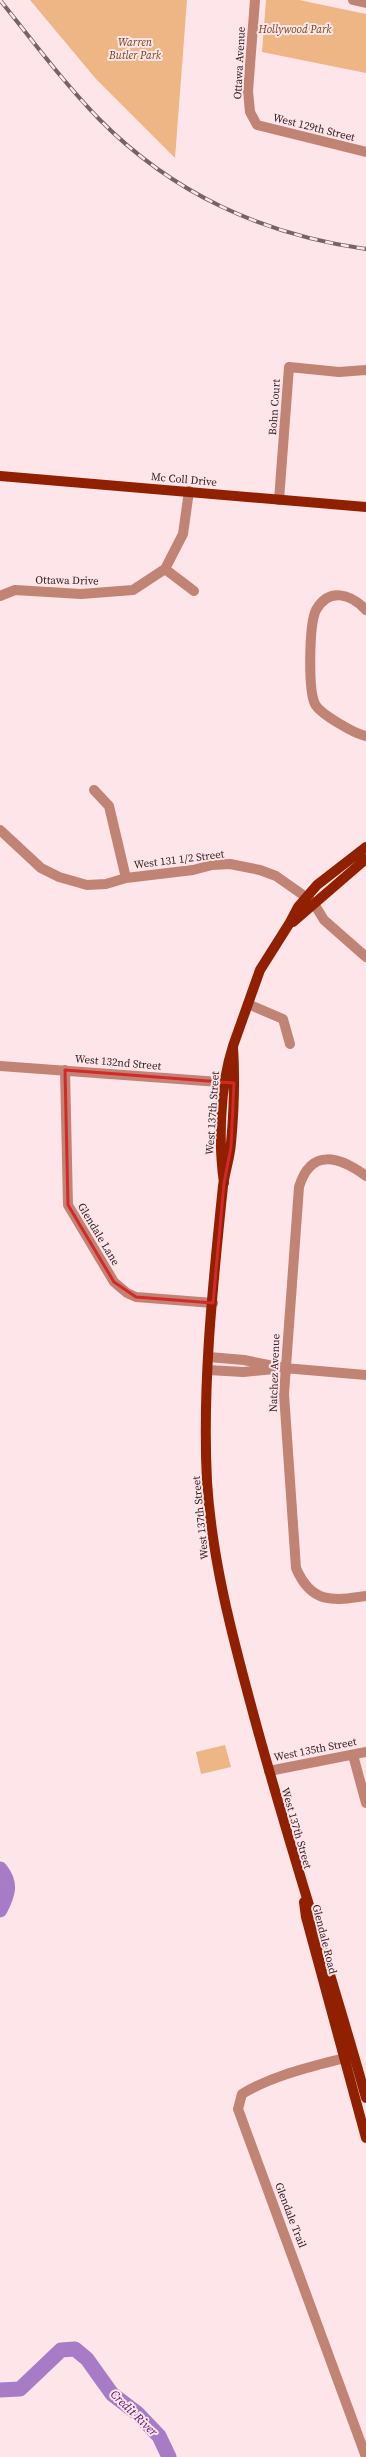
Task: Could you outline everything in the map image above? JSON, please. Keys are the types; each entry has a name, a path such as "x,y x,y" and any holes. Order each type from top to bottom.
{"main road":[{"name":"Mc Coll Drive","path":"0,476 189,491 366,508"},
{"name":"West 137th Street","path":"310,900 317,885 366,848"},
{"name":"West 137th Street","path":"303,1888 268,1770 235,1644 212,1542 207,1466 208,1370 224,1183 231,1147 229,1083 234,1046 260,970 289,924 310,900 366,859"},
{"name":"Glendale Road","path":"303,1888 321,1940 366,2098"},
{"name":"Glendale Road","path":"303,1888 306,1917 366,2138"}],"street":[{"name":"Ottawa Avenue","path":"255,0 248,91 250,112 257,125"},
{"path":"353,0 366,3"},
{"name":"West 129th Street","path":"257,125 366,152"},
{"name":"Bohn Court","path":"279,500 288,367 339,372 366,369"},
{"path":"189,491 182,534 165,569 194,591"},
{"name":"Ottawa Drive","path":"0,596 15,590 81,594 133,590 165,569"},
{"path":"366,610 349,596 340,594 329,596 322,603 314,618 309,684 315,705 355,733 366,736"},
{"path":"94,790 109,806 126,878"},
{"name":"West 131 1/2 Street","path":"0,830 41,868 59,877 87,885 106,884 126,878 193,870 212,865 230,864 260,870 276,876 310,900 324,920 366,957"},
{"path":"248,1004 283,1019 290,1044"},
{"name":"West 132nd Street","path":"0,1066 229,1083"},
{"name":"Glendale Lane","path":"65,1070 68,1205 114,1282 127,1293 136,1297 213,1303"},
{"name":"Natchez Avenue","path":"362,1596 339,1600 316,1596 300,1579 296,1568 284,1410 284,1368 299,1187 301,1179 313,1165 329,1159 348,1163 366,1176"},
{"path":"209,1357 244,1360 284,1368 366,1374"},
{"path":"208,1370 243,1372 284,1368"},
{"name":"West 135th Street","path":"268,1770 366,1752"},
{"path":"352,1755 366,1803"},
{"name":"Glendale Trail","path":"354,2055 274,2078 255,2086 242,2094 238,2109 366,2457"}],"highlighted area":[{"path":"65,1070 234,1083 231,1147 224,1183 213,1303 136,1297 114,1282 68,1205"}],"green space":[{"name":"Warren Butler Park","path":"30,0 187,0 175,158 96,79"},
{"name":"Hollywood Park","path":"266,0 299,0 366,14 366,73 262,52"},
{"path":"225,1745 231,1767 201,1774 196,1752"}],"waterway":[{"name":"Credit River","path":"0,1869 4,1874 8,1889 0,1910"},
{"name":"Credit River","path":"0,2390 20,2389 61,2350 75,2349 87,2359 112,2394 137,2413 159,2436 169,2457"}],"railway":[{"path":"0,0 48,61 99,119 127,146 157,169 189,189 221,206 255,221 291,233 366,249"}]}
